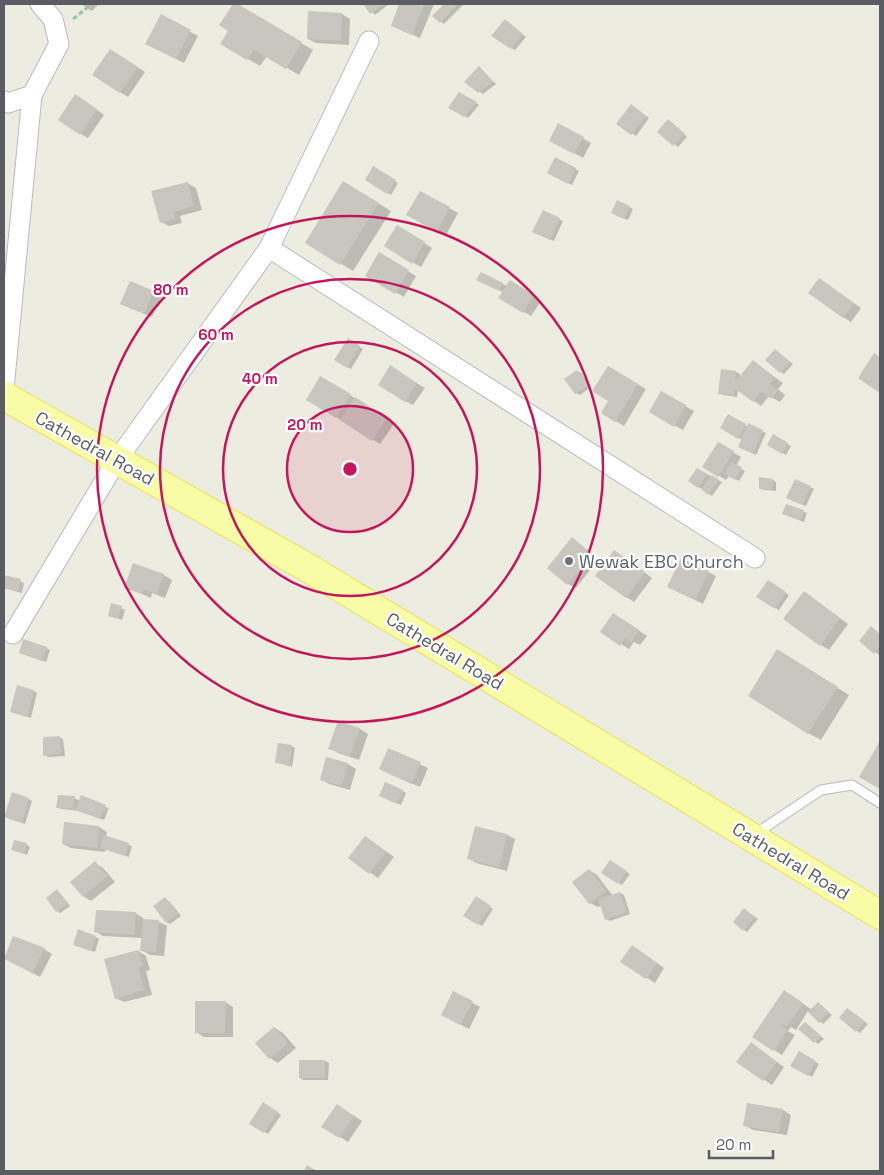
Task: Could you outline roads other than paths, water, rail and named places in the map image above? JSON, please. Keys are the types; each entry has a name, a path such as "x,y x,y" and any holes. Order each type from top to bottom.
{"main road":[{"name":"Cathedral Road","path":"4,396 310,569 880,915"}],"street":[{"path":"4,390 32,95 60,44 53,19 40,4"},
{"path":"13,634 117,460 269,248 369,41"},
{"path":"4,101 8,103 32,95"},
{"path":"269,248 754,558"}],"lane":[{"path":"751,837 821,790 852,784 880,803"}],"place":[{"name":"Wewak EBC Church","path":"569,561"}]}
